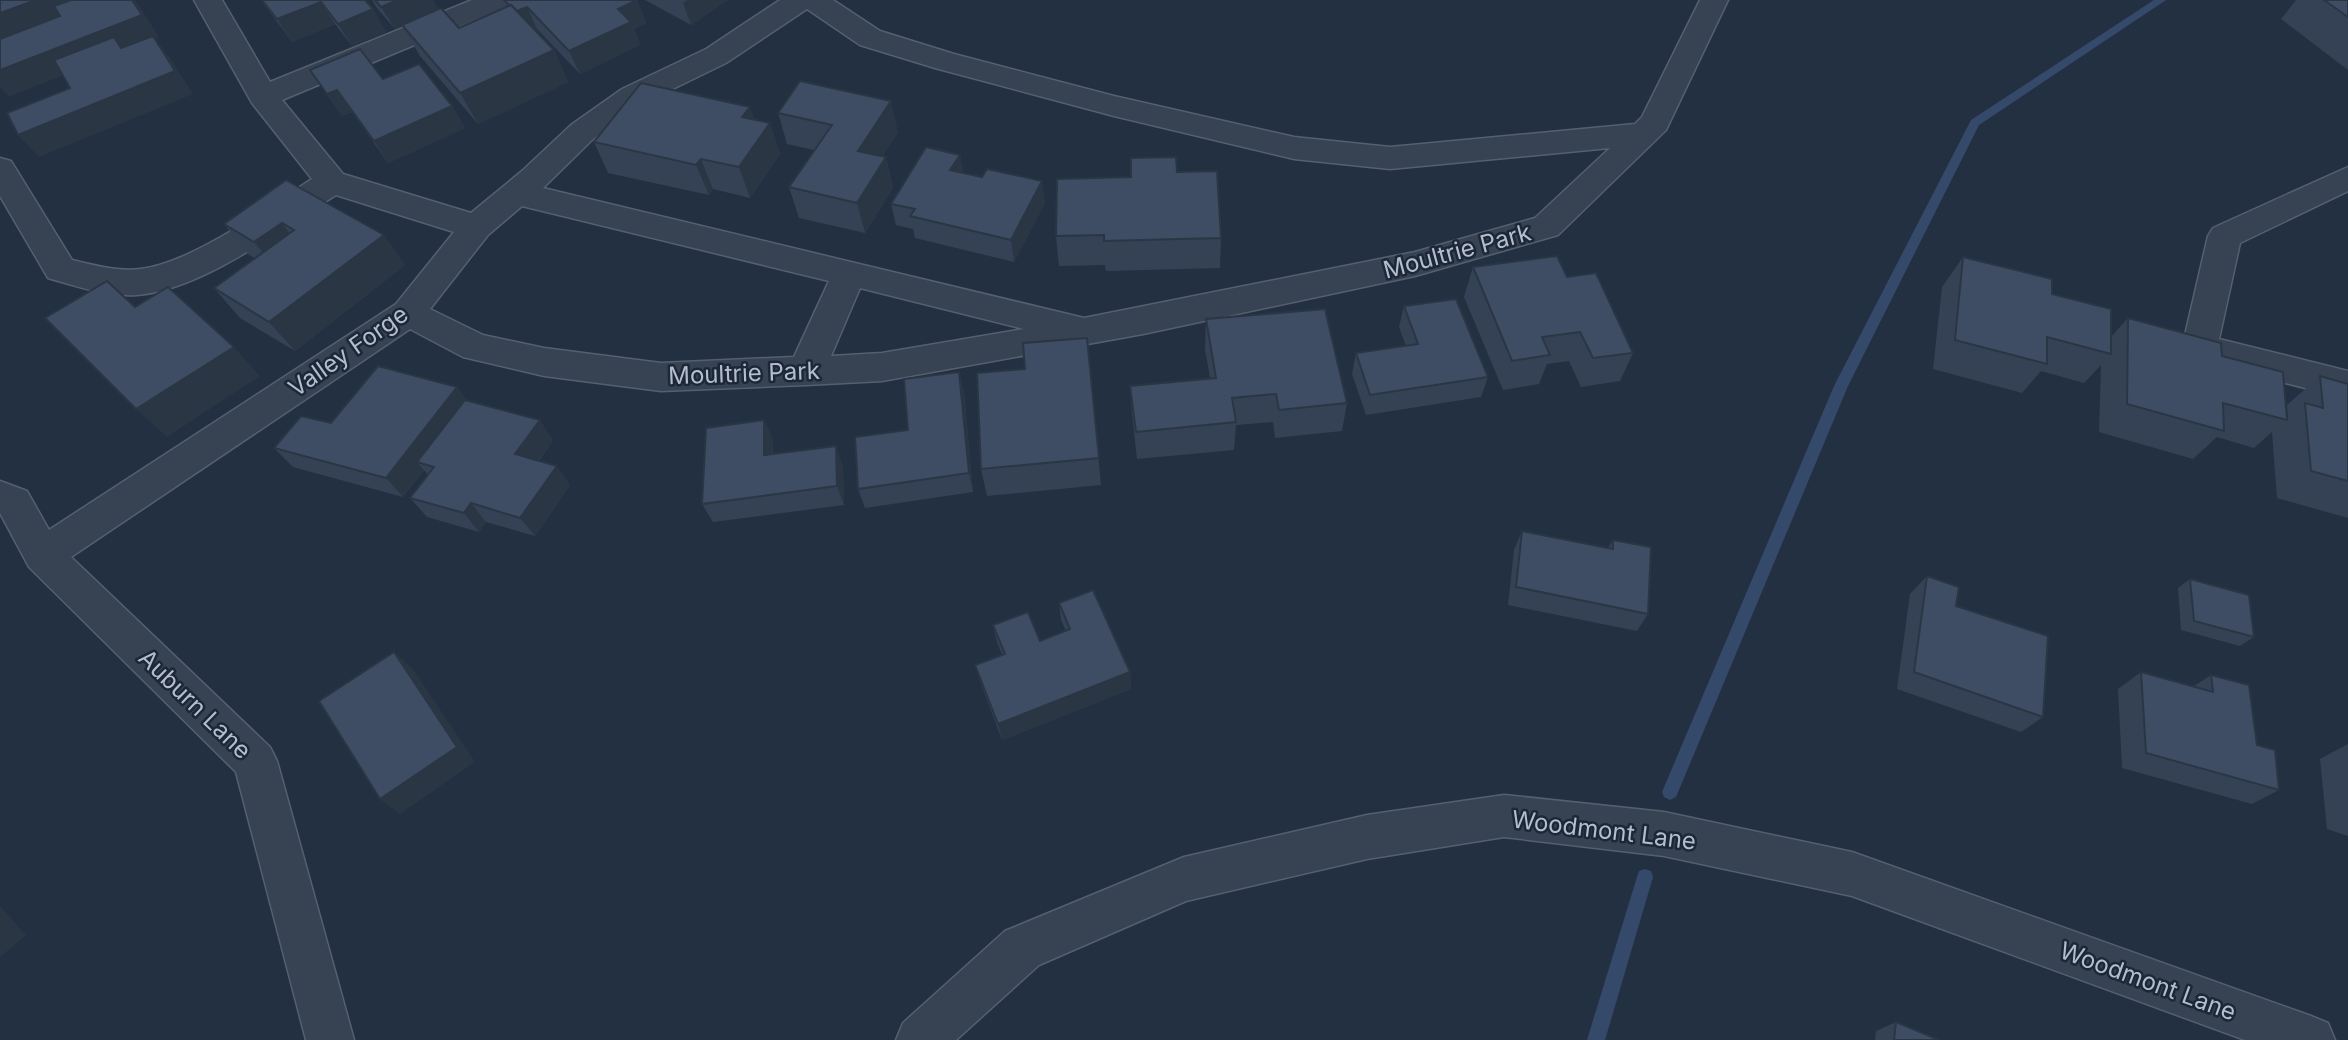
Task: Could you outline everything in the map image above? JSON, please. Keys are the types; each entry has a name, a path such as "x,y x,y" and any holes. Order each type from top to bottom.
{"street":[{"path":"264,96 498,0"},
{"name":"Valley Forge","path":"43,555 408,313 476,227 582,132 633,96 716,56 800,0"},
{"path":"813,0 870,38 1114,106 1294,148 1390,158 1644,134"},
{"name":"Moultrie Park","path":"408,313 475,347 544,362 661,377 806,371 882,367 1087,331 1415,264 1546,227 1655,123 1714,0"},
{"path":"217,3 264,96 331,182 476,227"},
{"path":"0,169 60,269 105,280 141,282 182,270 331,182"},
{"path":"2348,178 2225,236 2200,348 2348,385"},
{"name":"Moultrie Park","path":"516,193 1087,331"},
{"path":"806,371 849,274"},
{"name":"Auburn Lane","path":"0,497 14,502 43,555 255,761 330,1040"},
{"name":"Woodmont Lane","path":"920,1040 1022,948 1184,879 1367,837 1504,816 1664,834 1852,874 2245,1028 2311,1040"}],"building":[{"path":"0,0 36,0 0,13"},
{"path":"71,0 132,0 142,15 0,70 0,39 60,16 54,6"},
{"path":"262,0 365,0 373,9 338,24 321,2 277,19"},
{"path":"375,0 398,0 381,7"},
{"path":"504,0 637,0 618,9 631,22 569,51 527,7 517,11"},
{"path":"2324,0 2348,0 2348,17"},
{"path":"511,5 554,50 460,93 402,25 441,8 459,28"},
{"path":"153,36 175,71 18,135 7,113 70,88 54,60 114,37 121,48"},
{"path":"360,49 383,79 419,64 452,106 374,141 337,90 327,94 310,70"},
{"path":"800,81 891,101 858,151 886,157 857,203 789,187 832,125 778,113"},
{"path":"641,83 750,107 742,117 770,123 739,167 701,159 696,165 594,142"},
{"path":"926,147 960,155 950,170 982,177 987,169 1042,181 1011,240 910,216 915,209 891,204"},
{"path":"1176,157 1177,172 1217,171 1221,238 1104,241 1104,235 1056,236 1057,179 1131,177 1131,158"},
{"path":"286,180 384,235 269,322 214,288 294,230 282,223 254,242 224,224"},
{"path":"1557,256 1567,277 1596,273 1633,353 1593,358 1580,332 1542,337 1550,355 1512,361 1473,267"},
{"path":"1963,257 2052,279 2052,294 2111,309 2111,354 2047,337 2047,364 1955,340"},
{"path":"107,281 135,307 168,287 234,347 136,409 45,318"},
{"path":"1456,299 1488,377 1370,395 1356,353 1418,344 1404,306"},
{"path":"1325,309 1347,403 1279,410 1276,394 1232,398 1236,422 1136,432 1130,386 1216,378 1206,319"},
{"path":"2128,318 2221,343 2222,356 2283,372 2287,420 2223,403 2224,431 2127,404"},
{"path":"1087,338 1099,458 981,469 977,373 1025,369 1023,343"},
{"path":"378,366 457,387 386,478 274,448 301,416 331,423"},
{"path":"959,372 969,473 858,489 855,437 908,430 904,379"},
{"path":"2320,376 2348,384 2348,481 2311,471 2305,403 2323,408"},
{"path":"465,400 540,420 515,454 557,466 520,518 471,503 464,513 410,498 434,467 417,462"},
{"path":"764,420 764,455 836,446 837,486 702,504 706,428"},
{"path":"1522,531 1613,549 1613,540 1651,547 1648,614 1516,587"},
{"path":"1927,576 1959,587 1956,606 2048,636 2043,717 1914,672"},
{"path":"2190,579 2249,595 2254,637 2194,621"},
{"path":"1093,590 1130,672 998,724 975,665 1005,654 993,625 1028,612 1040,641 1070,629 1059,603"},
{"path":"394,652 457,747 380,799 319,701"},
{"path":"2141,672 2213,692 2211,675 2249,685 2257,745 2275,750 2279,790 2146,753"},
{"path":"1896,1022 1939,1040 1894,1040"}],"waterway":[{"path":"1670,792 1841,386 1975,123 2161,0"},
{"path":"1596,1040 1645,877"}]}
